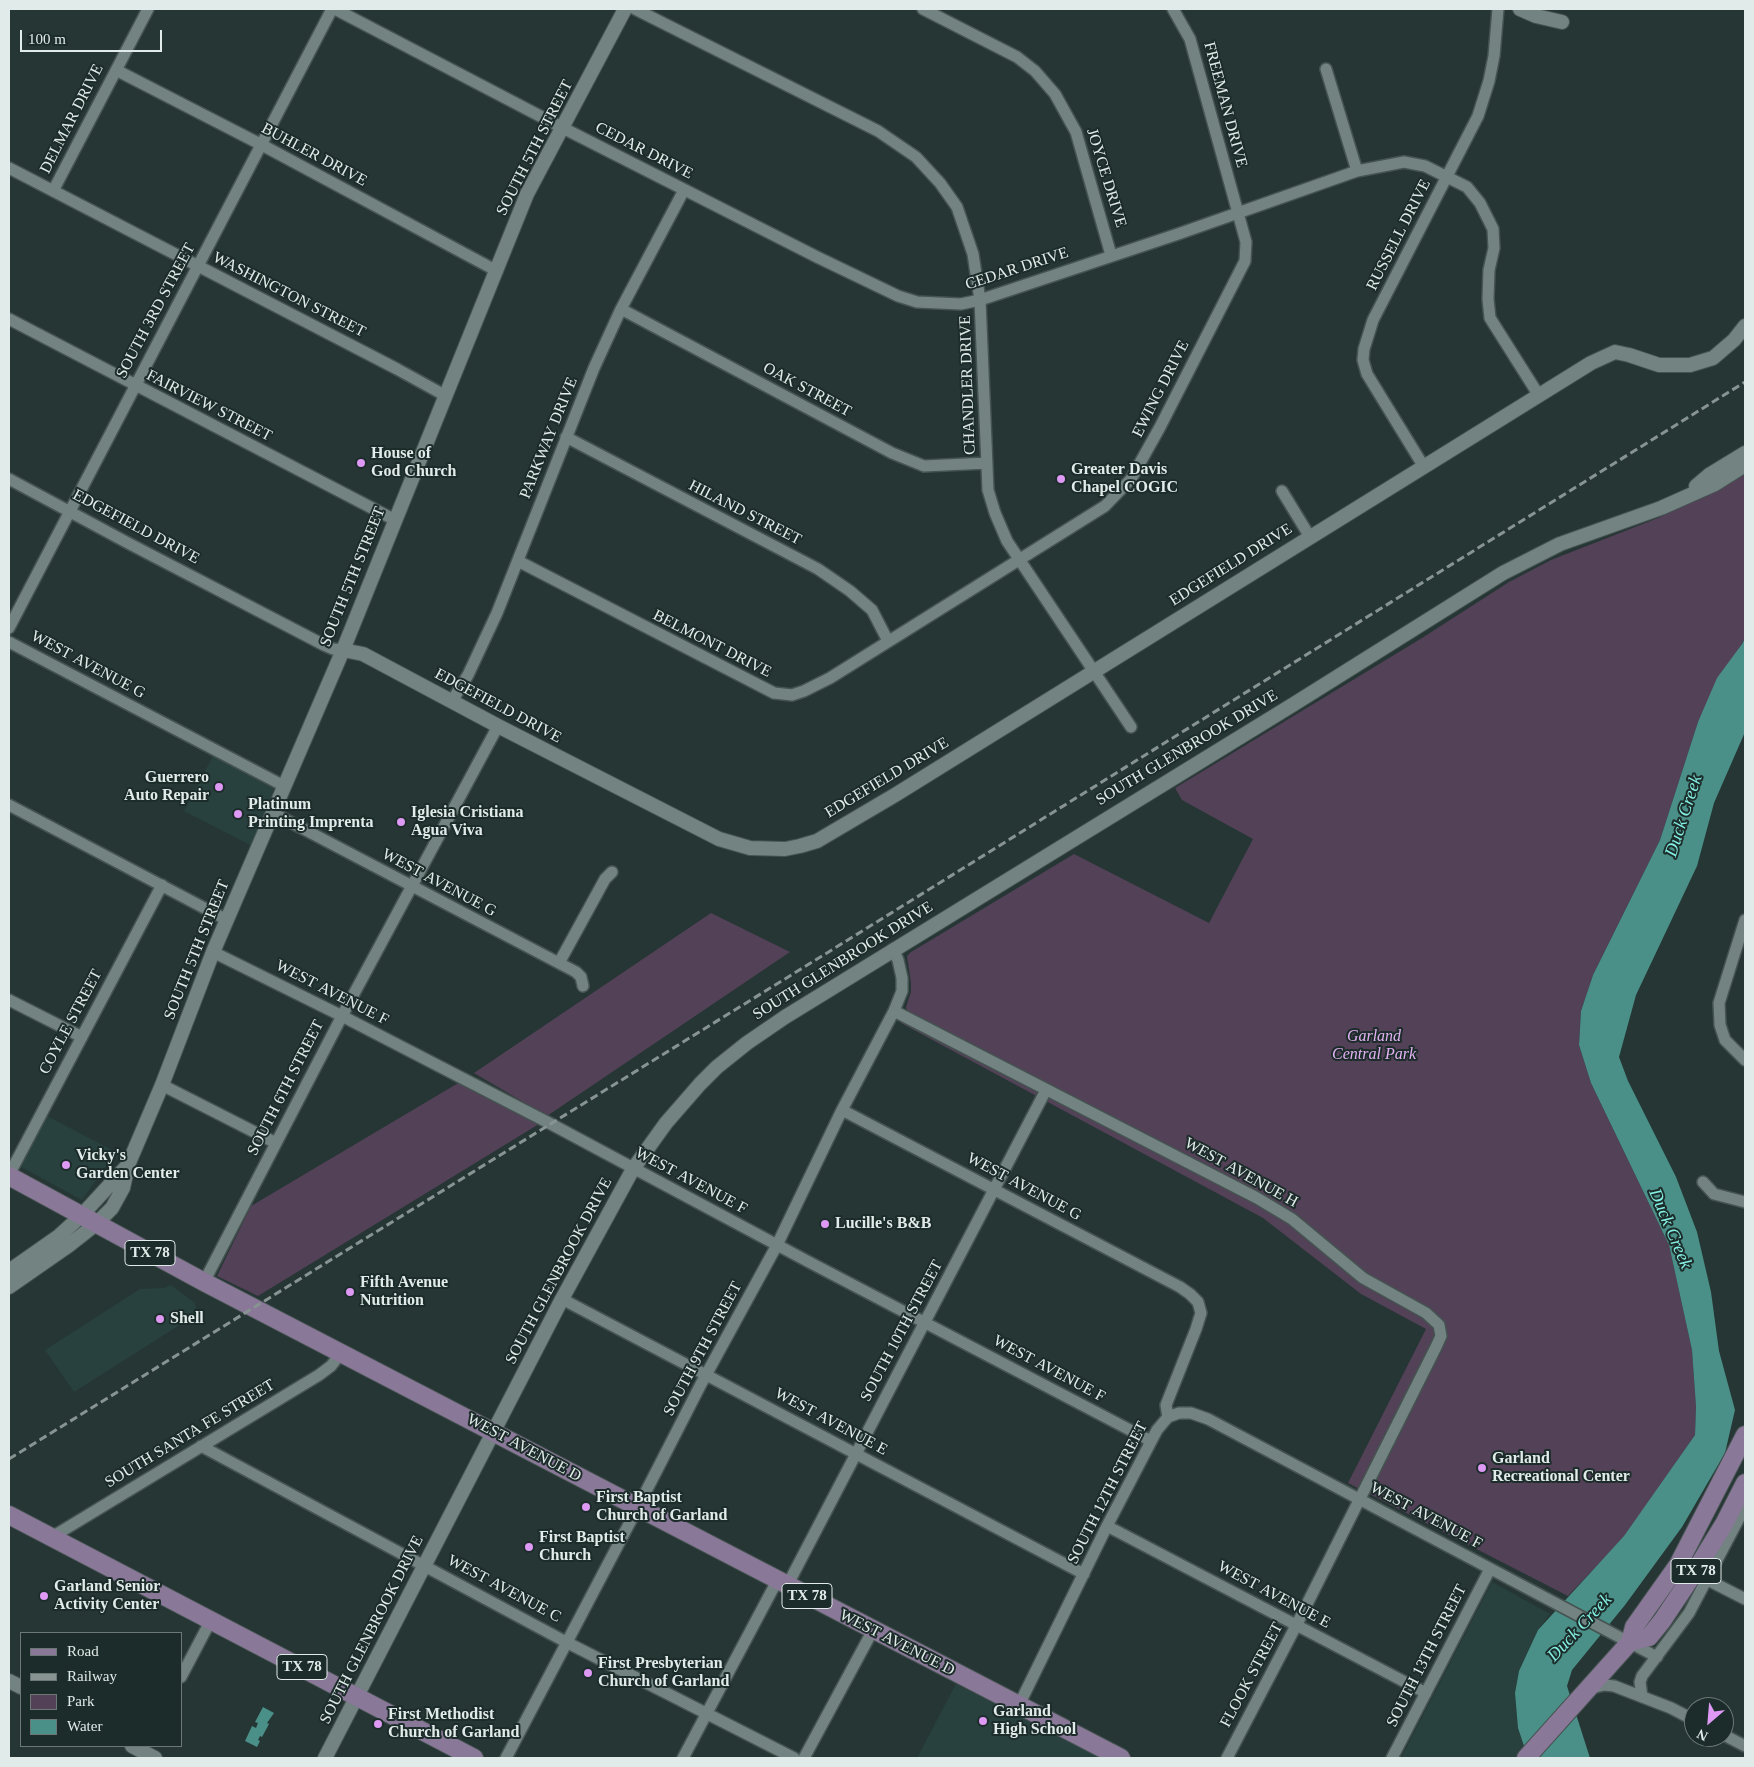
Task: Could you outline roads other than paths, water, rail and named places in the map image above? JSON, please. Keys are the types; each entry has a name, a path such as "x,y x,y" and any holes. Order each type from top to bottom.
{"main road":[{"name":"WEST AVENUE D","path":"9,1176 204,1282 1121,1758"},
{"name":"TX 78","path":"1635,1645 1634,1627 1678,1565 1745,1435"},
{"name":"TX 78","path":"1526,1758 1583,1694 1635,1645 1649,1637 1701,1577 1724,1524 1745,1483"},
{"name":"TX 78","path":"9,1514 474,1758"}],"street":[{"name":"DELMAR DRIVE","path":"53,191 148,9"},
{"name":"CEDAR DRIVE","path":"334,9 808,253 898,296 917,302 961,304 980,300 1357,171 1404,162 1425,166 1467,187 1480,203 1493,229 1494,248 1488,299 1490,318 1538,394"},
{"name":"SOUTH 3RD STREET","path":"9,628 334,9"},
{"name":"SOUTH 5TH STREET","path":"9,1286 61,1251 88,1220 128,1165 162,1086 227,920 343,650 527,194 625,9"},
{"name":"CHANDLER DRIVE","path":"634,9 878,131 916,157 940,183 957,207 973,254 980,300 988,490 995,513 1007,541 1131,727"},
{"name":"JOYCE DRIVE","path":"923,9 1016,57 1035,71 1055,94 1076,132 1112,255"},
{"name":"FREEMAN DRIVE","path":"1173,9 1190,39 1237,213"},
{"name":"RUSSELL DRIVE","path":"1424,467 1367,374 1363,360 1364,349 1373,320 1478,116 1494,56 1498,9"},
{"path":"1520,9 1536,16 1562,22"},
{"path":"1326,69 1357,171"},
{"name":"BUHLER DRIVE","path":"116,70 262,145 496,271"},
{"name":"WASHINGTON STREET","path":"9,168 446,396"},
{"name":"PARKWAY DRIVE","path":"452,701 468,675 497,613 594,368 621,309 684,190"},
{"name":"EWING DRIVE","path":"1020,560 1105,506 1131,479 1246,261 1246,242 1237,213"},
{"name":"OAK STREET","path":"621,309 892,453 924,466 987,463"},
{"name":"FAIRVIEW STREET","path":"9,319 395,520"},
{"name":"EDGEFIELD DRIVE","path":"9,479 324,645 333,649 363,654 498,726 719,839 750,848 785,849 817,841 895,795 1424,467 1538,394 1591,363 1614,352 1659,365 1690,366 1713,358 1734,340 1745,326"},
{"name":"HILAND STREET","path":"566,437 818,569 850,591 872,610 888,641"},
{"name":"SOUTH GLENBROOK DRIVE","path":"325,1758 562,1299 633,1169 666,1123 717,1067 747,1043 785,1017 893,949 1294,704 1503,573 1560,544 1635,518 1715,484 1744,460"},
{"path":"1282,491 1310,537"},
{"name":"BELMONT DRIVE","path":"518,561 774,693 792,695 830,678 1020,560"},
{"name":"WEST AVENUE G","path":"9,642 284,786"},
{"name":"SOUTH 6TH STREET","path":"204,1282 342,1016 498,726"},
{"path":"9,805 227,920"},
{"name":"WEST AVENUE G","path":"273,813 576,972 581,977 583,986"},
{"path":"559,963 605,880 612,872"},
{"name":"COYLE STREET","path":"9,1176 162,885"},
{"path":"1745,920 1719,1003 1720,1025 1725,1040 1745,1060"},
{"name":"SOUTH 9TH STREET","path":"506,1758 777,1245 842,1110 894,1011 902,991 902,978 898,960 893,949"},
{"name":"WEST AVENUE F","path":"214,952 550,1124 1152,1441"},
{"path":"9,1000 82,1037"},
{"name":"WEST AVENUE H","path":"894,1011 1257,1198 1292,1219 1363,1278 1426,1313 1439,1325 1441,1336 1436,1347 1359,1499"},
{"path":"162,1086 276,1143"},
{"name":"SOUTH 10TH STREET","path":"683,1758 856,1454 1046,1090"},
{"name":"WEST AVENUE G","path":"842,1110 1190,1294"},
{"path":"1703,1182 1714,1194 1745,1202"},
{"name":"SOUTH 5TH STREET","path":"9,1271 59,1236 88,1220"},
{"name":"SOUTH 12TH STREET","path":"1019,1705 1107,1526 1157,1430 1168,1417 1166,1405 1201,1313 1198,1302 1190,1294"},
{"name":"WEST AVENUE E","path":"562,1299 1084,1574"},
{"name":"SOUTH SANTA FE STREET","path":"52,1537 319,1375 331,1366 341,1353"},
{"name":"WEST AVENUE F","path":"1168,1417 1179,1413 1191,1413 1208,1419 1657,1657"},
{"name":"WEST AVENUE C","path":"201,1446 566,1642 794,1758"},
{"name":"FLOOK STREET","path":"1227,1758 1256,1699 1296,1626 1359,1499"},
{"path":"1642,1697 1640,1682 1642,1676 1689,1613 1701,1577 1745,1507"},
{"name":"WEST AVENUE E","path":"1107,1526 1426,1693"},
{"path":"1678,1565 1745,1598"},
{"name":"SOUTH 13TH STREET","path":"1392,1758 1490,1569"},
{"path":"182,1674 211,1620"},
{"path":"804,1758 872,1630"},
{"path":"1583,1694 1604,1685 1614,1686 1684,1715"},
{"path":"139,1750 155,1758"}],"water":[{"name":"Duck Creek","path":"1745,638 1745,732 1714,803 1697,866 1636,995 1619,1057 1628,1081 1676,1177 1697,1232 1711,1292 1719,1351 1735,1410 1725,1453 1682,1527 1625,1605 1572,1670 1567,1686 1590,1758 1528,1758 1518,1728 1515,1693 1519,1671 1538,1630 1624,1536 1695,1435 1696,1407 1692,1350 1669,1245 1591,1083 1579,1045 1581,1011 1593,975 1660,840 1698,722 1717,678"},
{"path":"263,1707 274,1713 267,1723 269,1724 262,1737 260,1736 258,1740 260,1741 257,1747 245,1741 252,1726 256,1728 258,1723 255,1722"}],"railway":[{"path":"9,1459 1745,382"}],"place":[{"name":"House of God Church","path":"361,463"},
{"name":"Greater Davis Chapel COGIC","path":"1061,479"},
{"name":"Guerrero Auto Repair","path":"219,787"},
{"name":"Platinum Printing Imprenta","path":"238,814"},
{"name":"Iglesia Cristiana Agua Viva","path":"401,822"},
{"name":"Vicky's Garden Center","path":"66,1165"},
{"name":"Lucille's B&B","path":"825,1224"},
{"name":"Fifth Avenue Nutrition","path":"350,1292"},
{"name":"Shell","path":"160,1319"},
{"name":"Garland Recreational Center","path":"1482,1468"},
{"name":"First Baptist Church of Garland","path":"586,1507"},
{"name":"First Baptist Church","path":"529,1547"},
{"name":"Garland Senior Activity Center","path":"44,1596"},
{"name":"First Presbyterian Church of Garland","path":"588,1673"},
{"name":"Garland High School","path":"983,1721"},
{"name":"First Methodist Church of Garland","path":"378,1724"}],"park label":[{"name":"Garland Central Park","path":"1374,1046"}]}
